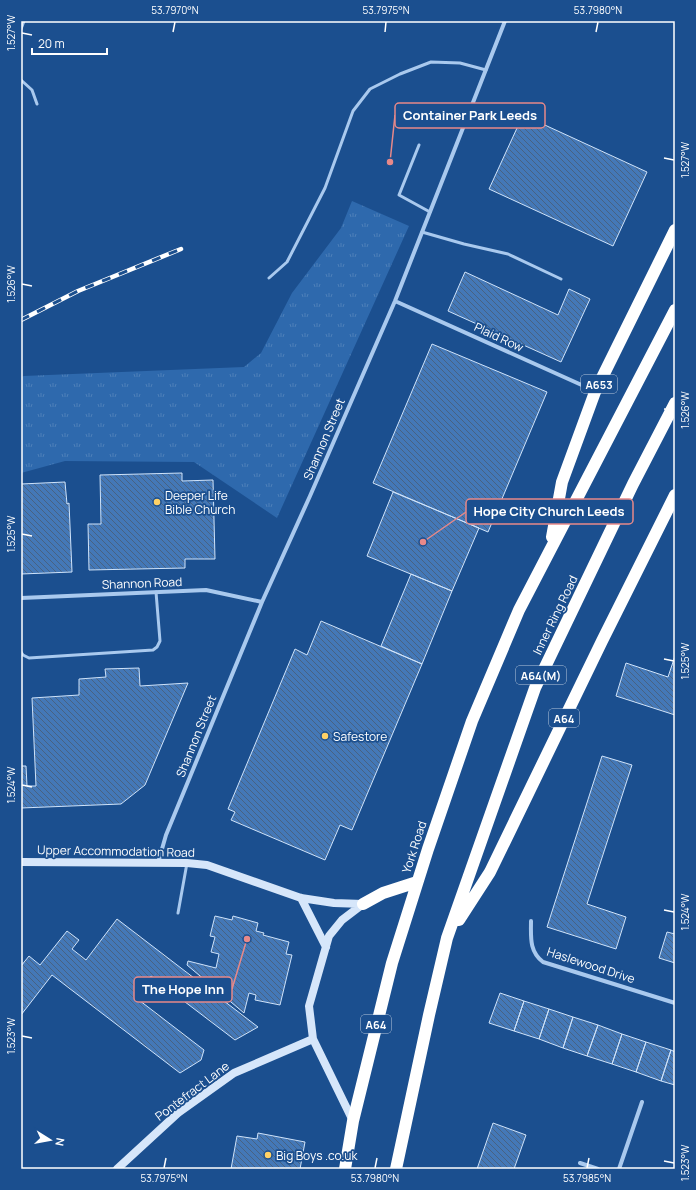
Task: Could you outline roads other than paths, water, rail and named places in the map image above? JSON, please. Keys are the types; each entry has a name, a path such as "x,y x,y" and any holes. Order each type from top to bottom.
{"highway":[{"name":"A653","path":"550,548 562,482 595,392 675,230"},
{"name":"A64","path":"550,548 675,310"},
{"name":"Inner Ring Road","path":"447,938 535,688 633,484 675,404"},
{"name":"A64","path":"396,1169 447,938 490,872 602,641 675,496"},
{"name":"York Road","path":"345,1169 353,1121 392,963 418,882 472,721 519,610 550,548"},
{"path":"363,904 383,893 418,882"}],"street":[{"name":"Shannon Street","path":"158,863 166,834 262,602 395,301 505,21"},
{"name":"Plaid Row","path":"395,301 595,392"},
{"name":"Shannon Road","path":"21,598 206,590 262,602"},
{"name":"Upper Accommodation Road","path":"21,862 187,863 207,866 301,898 334,903 363,904"},
{"path":"301,898 326,947"},
{"path":"353,1121 313,1039 309,1006 330,936 342,920 363,904"},
{"name":"Haslewood Drive","path":"531,921 532,949 538,958 543,962 675,1003"},
{"name":"Pontefract Lane","path":"117,1169 178,1114 234,1073 313,1039"},
{"path":"619,1169 642,1102"},
{"path":"580,1164 598,1169"}],"lane":[{"path":"21,29 24,21"},
{"path":"269,278 287,262 325,188 353,111 370,89 400,74 431,62 460,63 486,70"},
{"path":"21,80 32,90 37,104"},
{"path":"419,145 399,195 430,212"},
{"path":"422,232 464,244 508,254 561,279"},
{"path":"21,652 29,658 153,650 157,647 160,641 156,592"},
{"path":"178,913 187,863"}],"railway":[{"path":"21,320 78,291 181,249"}],"place":[{"name":"Container Park Leeds","path":"390,162"},
{"name":"Deeper Life Bible Church","path":"157,502"},
{"name":"Hope City Church Leeds","path":"423,542"},
{"name":"Safestore","path":"325,736"},
{"name":"The Hope Inn","path":"247,939"},
{"name":"Big Boys .co.uk","path":"268,1155"}]}
